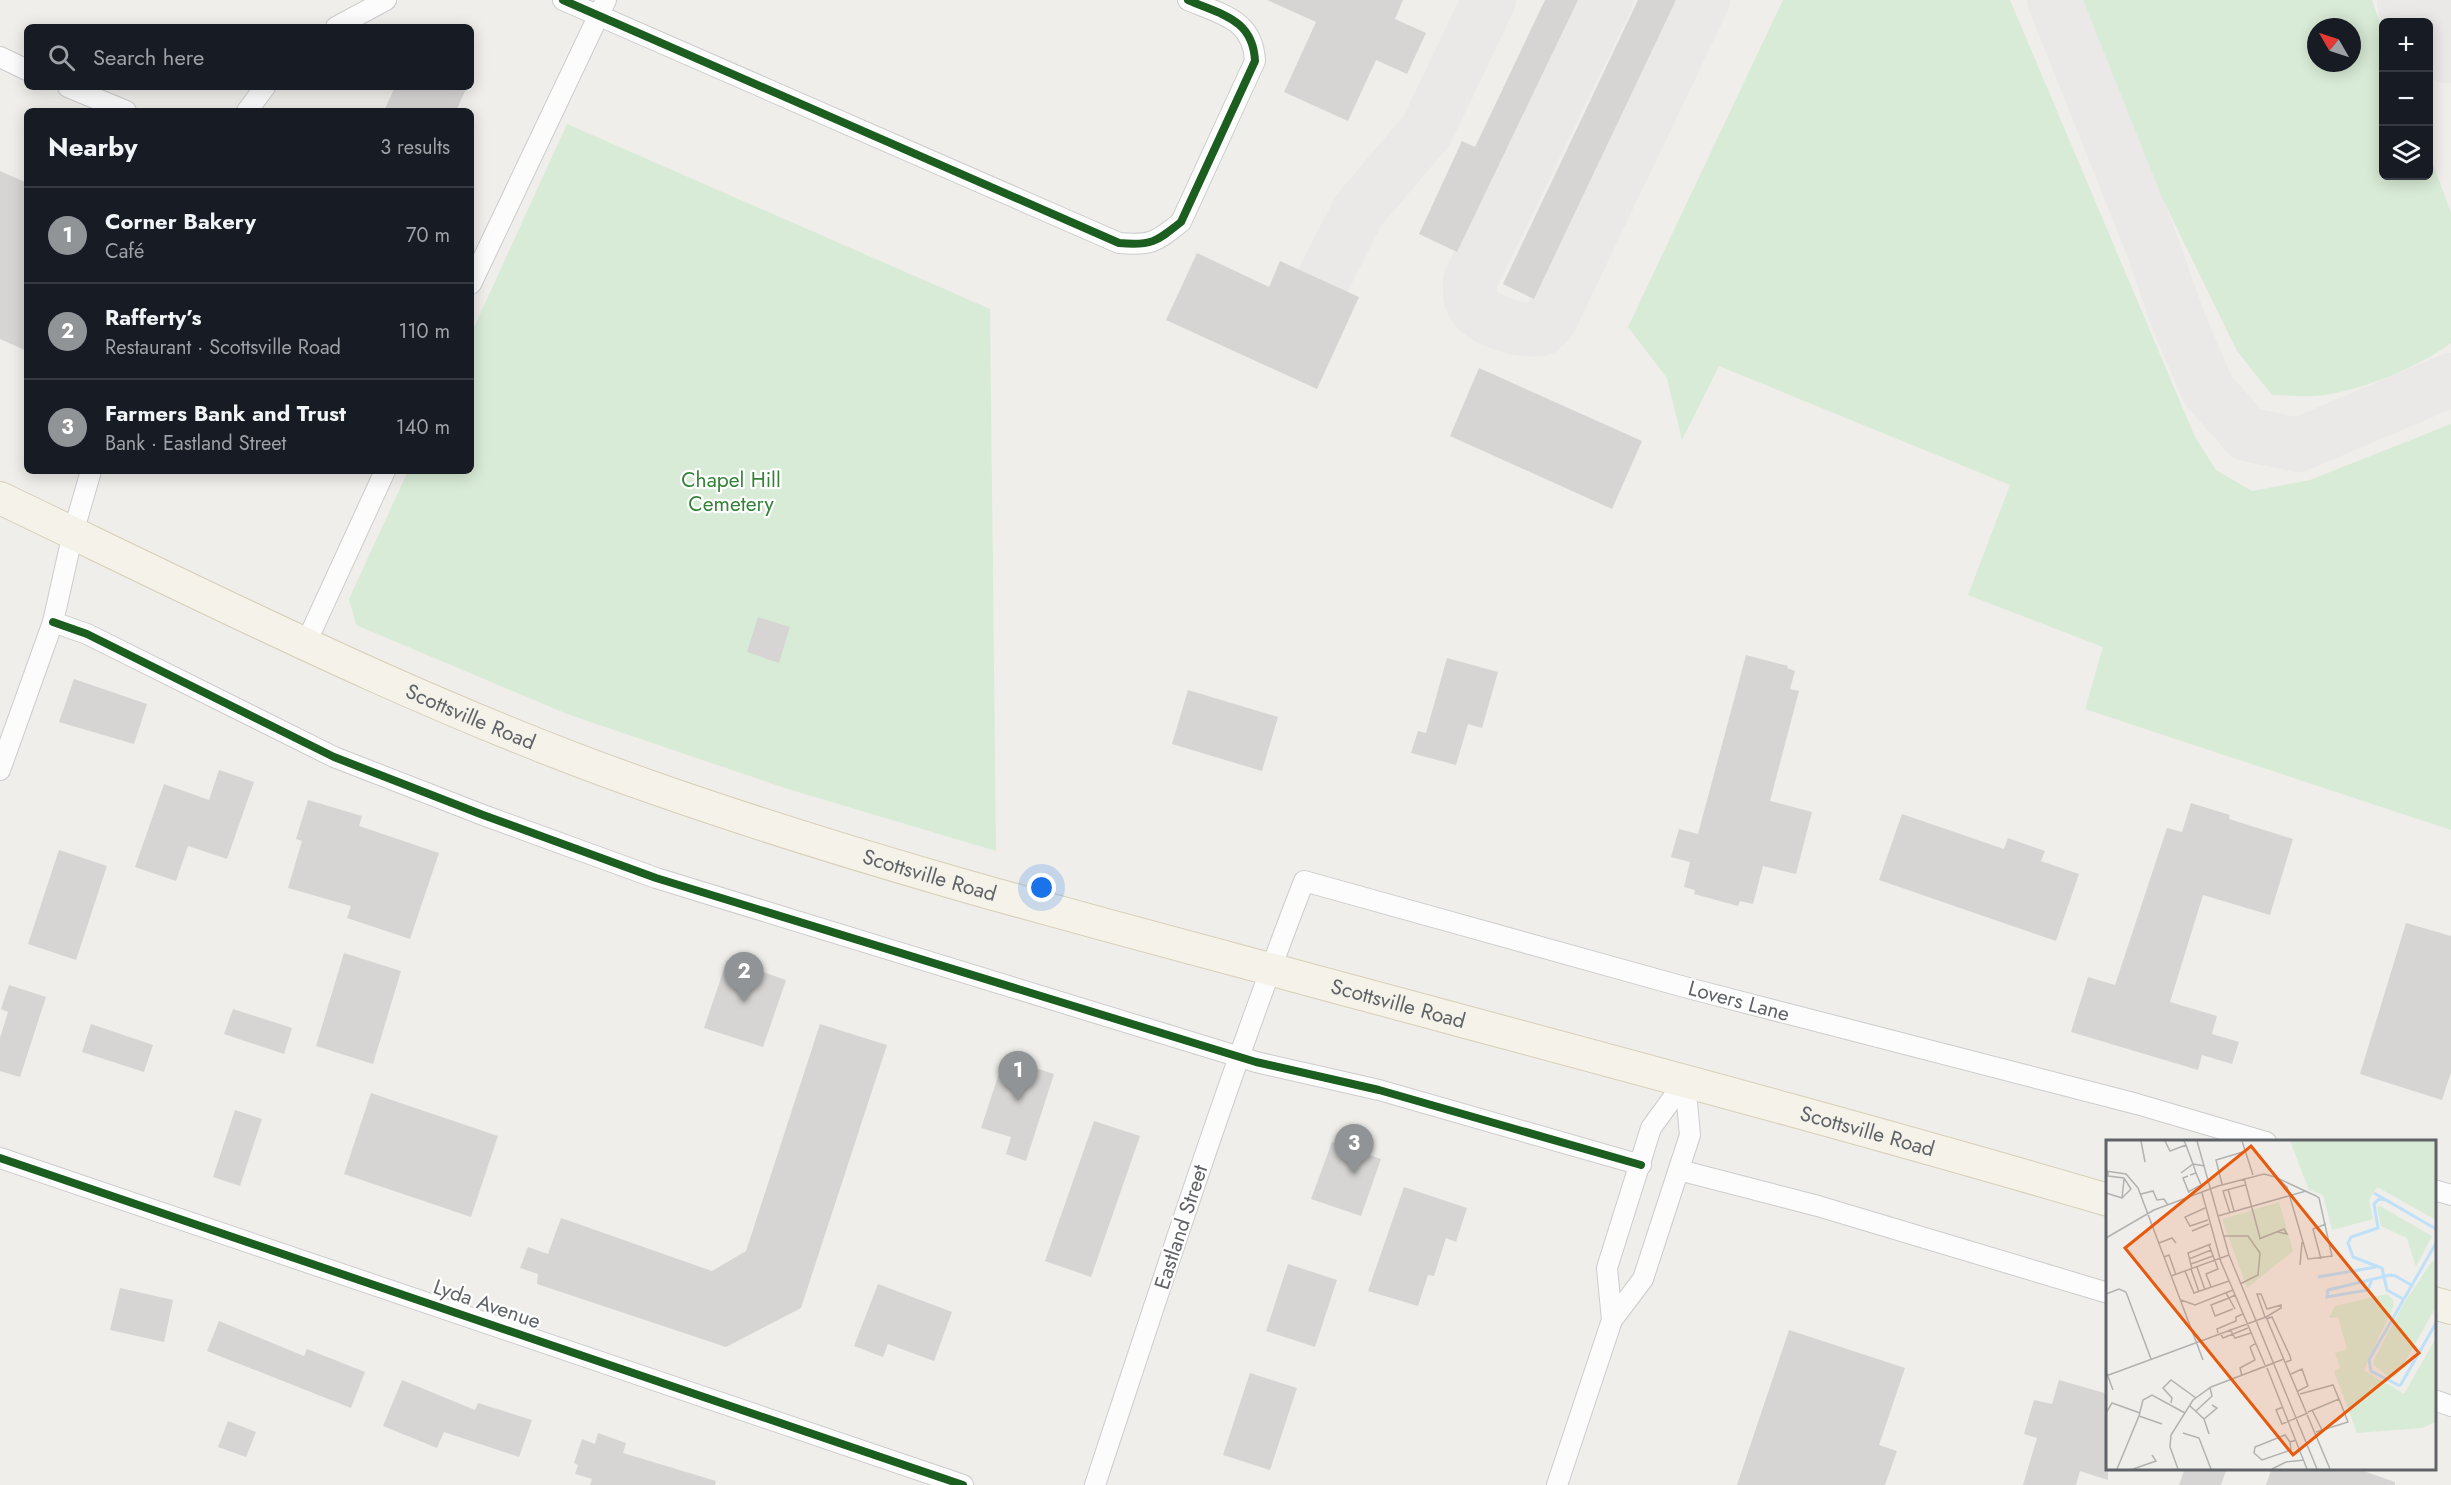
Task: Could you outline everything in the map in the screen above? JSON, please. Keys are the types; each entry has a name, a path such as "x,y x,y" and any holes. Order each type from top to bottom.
{"main road":[{"name":"Scottsville Road","path":"0,498 306,643 486,723 652,788 799,837 922,874 1684,1081 2106,1199"},
{"path":"2436,1304 2451,1308"}],"street":[{"path":"342,24 386,0"},
{"path":"562,0 603,7 1119,243 1144,245 1163,237 1181,222 1255,61 1254,45 1248,33 1238,22 1188,0"},
{"path":"474,278 603,7"},
{"path":"0,57 24,69"},
{"path":"75,90 119,108"},
{"path":"249,108 263,90"},
{"path":"0,770 53,622 73,533 90,474"},
{"path":"306,643 384,474"},
{"path":"53,622 87,634 334,758 656,878 1239,1056 1379,1090 1641,1164"},
{"name":"Lovers Lane","path":"1269,969 1305,881 1688,987 2137,1104 2259,1140"},
{"name":"Eastland Street","path":"1095,1485 1269,969"},
{"path":"1612,1320 1607,1268 1651,1128 1684,1081"},
{"path":"1557,1485 1612,1320 1643,1279 1690,1135 1684,1081"},
{"name":"Lyda Avenue","path":"0,1158 963,1485"},
{"path":"1678,1170 1818,1206 2106,1292"},
{"path":"2436,1191 2451,1195"},
{"path":"2436,1401 2451,1406"}],"green space":[{"path":"1783,0 2010,0 2195,437 2216,470 2252,491 2310,480 2451,424 2451,830 2085,709 2103,647 1968,595 2010,485 1719,366 1682,440 1667,378 1628,327"},
{"path":"2074,0 2372,0 2379,20 2379,180 2433,180 2433,164 2451,213 2451,343 2386,378 2349,390 2314,396 2272,395 2237,351 2106,83"},
{"name":"Chapel Hill Cemetery","path":"567,124 990,309 996,851 788,789 567,714 356,625 349,599 407,474 474,474 474,327"}],"building":[{"path":"1267,0 1403,0 1395,19 1426,33 1407,74 1376,60 1348,121 1284,92 1316,22"},
{"path":"1545,0 1578,0 1457,252 1419,234 1462,141 1475,147"},
{"path":"1638,0 1676,0 1534,299 1503,284"},
{"path":"394,90 466,90 457,108 385,108"},
{"path":"0,171 24,182 24,350 0,339"},
{"path":"1197,253 1269,287 1280,261 1359,297 1317,389 1166,320"},
{"path":"1479,368 1642,441 1612,509 1450,436"},
{"path":"758,617 790,627 779,663 747,652"},
{"path":"1746,655 1788,666 1787,668 1795,671 1790,689 1799,691 1770,801 1812,812 1796,874 1763,866 1753,904 1740,901 1738,906 1694,894 1695,890 1684,887 1690,862 1671,857 1679,829 1698,834"},
{"path":"1447,658 1498,672 1482,728 1468,724 1456,765 1411,753 1418,731 1426,733"},
{"path":"74,679 147,704 134,744 59,722"},
{"path":"1188,690 1278,717 1262,771 1172,744"},
{"path":"219,770 254,782 227,859 188,846 176,881 135,867 164,784 209,800"},
{"path":"308,800 362,816 359,826 439,853 410,939 347,918 351,906 288,888 302,841 296,839"},
{"path":"2191,803 2230,815 2229,819 2293,839 2270,915 2203,895 2170,1002 2217,1016 2212,1034 2239,1042 2232,1064 2202,1055 2198,1070 2071,1032 2088,977 2115,985 2167,828 2182,832"},
{"path":"1902,814 2004,849 2008,838 2045,851 2041,861 2079,874 2056,941 1879,880"},
{"path":"59,850 107,866 76,960 28,944"},
{"path":"2406,923 2451,936 2451,1072 2442,1100 2360,1074"},
{"path":"344,953 401,971 373,1064 316,1046"},
{"path":"727,960 786,980 763,1047 704,1028"},
{"path":"9,985 46,997 20,1077 0,1071 0,1038 8,1012 1,1009"},
{"path":"233,1009 292,1028 284,1054 224,1034"},
{"path":"91,1024 153,1045 144,1072 82,1052"},
{"path":"820,1024 887,1045 801,1308 726,1347 537,1284 538,1274 520,1268 528,1247 548,1254 561,1218 712,1271 746,1251"},
{"path":"1004,1058 1054,1074 1026,1161 1006,1154 1011,1137 981,1128"},
{"path":"371,1093 498,1136 471,1217 344,1174"},
{"path":"235,1110 262,1119 240,1186 213,1177"},
{"path":"1094,1121 1140,1136 1091,1277 1045,1261"},
{"path":"1332,1142 1381,1159 1361,1216 1311,1199"},
{"path":"1404,1187 1467,1208 1456,1242 1446,1238 1434,1276 1428,1275 1418,1306 1368,1291"},
{"path":"1288,1264 1337,1280 1315,1347 1266,1331"},
{"path":"878,1284 952,1312 934,1361 888,1344 883,1357 854,1346"},
{"path":"120,1288 173,1300 164,1342 110,1330"},
{"path":"219,1321 304,1356 307,1349 365,1372 351,1408 207,1351"},
{"path":"1789,1330 1905,1368 1879,1445 1897,1451 1885,1485 1737,1485"},
{"path":"1250,1373 1297,1388 1270,1470 1223,1455"},
{"path":"402,1380 475,1410 478,1403 532,1420 519,1457 444,1432 437,1448 383,1426"},
{"path":"2059,1380 2106,1393 2108,1480 2080,1471 2076,1485 2023,1485 2037,1438 2024,1434 2034,1400 2052,1404"},
{"path":"228,1421 256,1432 246,1457 218,1447"},
{"path":"598,1433 626,1443 623,1453 716,1481 715,1485 590,1485 592,1479 575,1474 578,1465 574,1463 582,1439 595,1444"},
{"path":"2184,1470 2226,1470 2221,1485 2179,1485"},
{"path":"2271,1470 2361,1470 2395,1482 2395,1485 2266,1485"}],"taxiway":[{"path":"1323,280 1359,210 1427,130 1489,0"},
{"path":"1606,0 1470,281 1470,296 1473,304 1494,321 1533,330 1541,329 1549,322 1703,0"},
{"path":"2054,0 2150,240 2179,322 2208,390 2247,434 2298,445 2451,380"}],"runway":[{"path":"2445,0 2451,15"}],"cycle path":[{"path":"563,0 1119,243 1139,244 1159,238 1181,222 1255,61 1253,47 1242,27 1234,20 1188,0"},
{"path":"53,622 87,634 334,757 483,815 656,878 1256,1062 1379,1090 1641,1165"},
{"path":"0,1158 963,1485"}],"place":[{"name":"Rafferty’s","path":"744,1002"},
{"name":"Corner Bakery","path":"1018,1101"},
{"name":"Farmers Bank and Trust","path":"1354,1174"}]}
